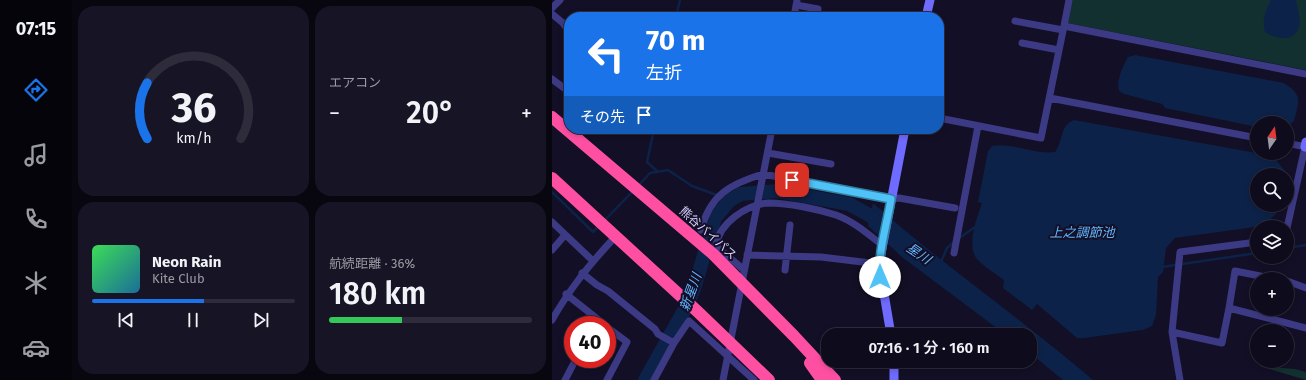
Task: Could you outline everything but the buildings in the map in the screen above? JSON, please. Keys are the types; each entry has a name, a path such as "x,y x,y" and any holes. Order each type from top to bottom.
{"highway":[{"name":"熊谷バイパス","path":"552,117 564,127"},
{"name":"熊谷バイパス","path":"572,134 636,188 698,235 713,254 836,380"},
{"path":"552,178 678,293 769,380"},
{"path":"788,330 790,339 819,374 822,380"}],"street":[{"path":"552,8 560,0"},
{"path":"927,12 930,0"},
{"path":"944,119 1041,138 1069,0"},
{"path":"795,12 797,2 818,9"},
{"path":"552,14 564,24"},
{"path":"1015,21 1063,28 1306,74"},
{"path":"1022,43 1059,50"},
{"path":"552,79 564,88"},
{"path":"1050,98 1250,137"},
{"path":"954,253 978,126"},
{"path":"723,380 771,134"},
{"path":"890,328 879,264 903,134"},
{"path":"1289,220 1306,145 1294,144"},
{"path":"768,153 831,164"},
{"path":"698,235 705,214 723,192 746,180 763,174 891,201 899,198 955,208"},
{"path":"744,270 716,246 717,239 725,226 736,216 756,206 768,203 788,205 835,215 846,220 882,245"},
{"path":"552,222 593,261"},
{"path":"785,270 790,225"},
{"path":"552,250 565,235"},
{"path":"552,320 566,294 582,273 615,237"},
{"path":"1180,380 1172,332 1180,252 1250,243"},
{"path":"747,255 821,257 879,264"},
{"path":"1172,332 1222,343 1235,271 1250,274"},
{"path":"582,273 655,329 658,334 673,343"},
{"path":"1294,284 1306,288"},
{"path":"566,294 590,316"},
{"path":"1229,308 1306,328"},
{"path":"654,380 673,343 689,321 754,380"},
{"path":"616,334 627,342 616,363"},
{"path":"565,380 571,368"},
{"path":"607,380 613,368"},
{"path":"894,368 894,380"}],"green space":[{"path":"1071,0 1306,0 1306,70 1067,23"},
{"path":"1266,368 1295,369 1306,372 1306,380"}],"water":[{"path":"1271,0 1296,0 1299,26 1294,35 1280,38 1265,32 1265,16"},
{"path":"1135,55 1284,83 1297,95 1298,103 1294,121 1294,116 1250,116 1250,126 1165,108 1162,104 1124,94 1119,91 1118,82 1128,57"},
{"name":"上之調節池","path":"1074,120 1250,152 1250,160 1276,160 1283,168 1250,168 1250,212 1276,212 1276,214 1269,220 1250,220 1250,228 1175,238 1166,248 1163,272 1158,277 1156,315 1152,326 1143,330 1077,338 1037,304 1032,310 1003,288 1004,280 977,259 972,247 972,239 982,203 978,202 988,151 992,146 1000,145 1039,152 1055,152 1064,130 1069,123"},
{"name":"星川","path":"873,203 927,249 1030,328 997,328 902,257 868,226"},
{"path":"1037,333 1093,380 1063,380 1037,359"}],"waterway":[{"path":"677,12 680,0"},
{"path":"653,134 647,162 657,171"},
{"path":"638,186 650,173 668,170 692,186 729,201"},
{"path":"604,221 633,191"},
{"name":"新星川","path":"645,380 686,307 694,289 715,218 729,201 741,194 777,191 849,204 871,216 883,229"},
{"path":"552,192 593,232 599,226"},
{"path":"958,239 975,227"},
{"path":"941,262 947,248 954,242"},
{"path":"1294,247 1306,245"},
{"path":"1162,267 1250,254"}],"route":[{"path":"792,180 891,199 879,264 880,277"}]}
